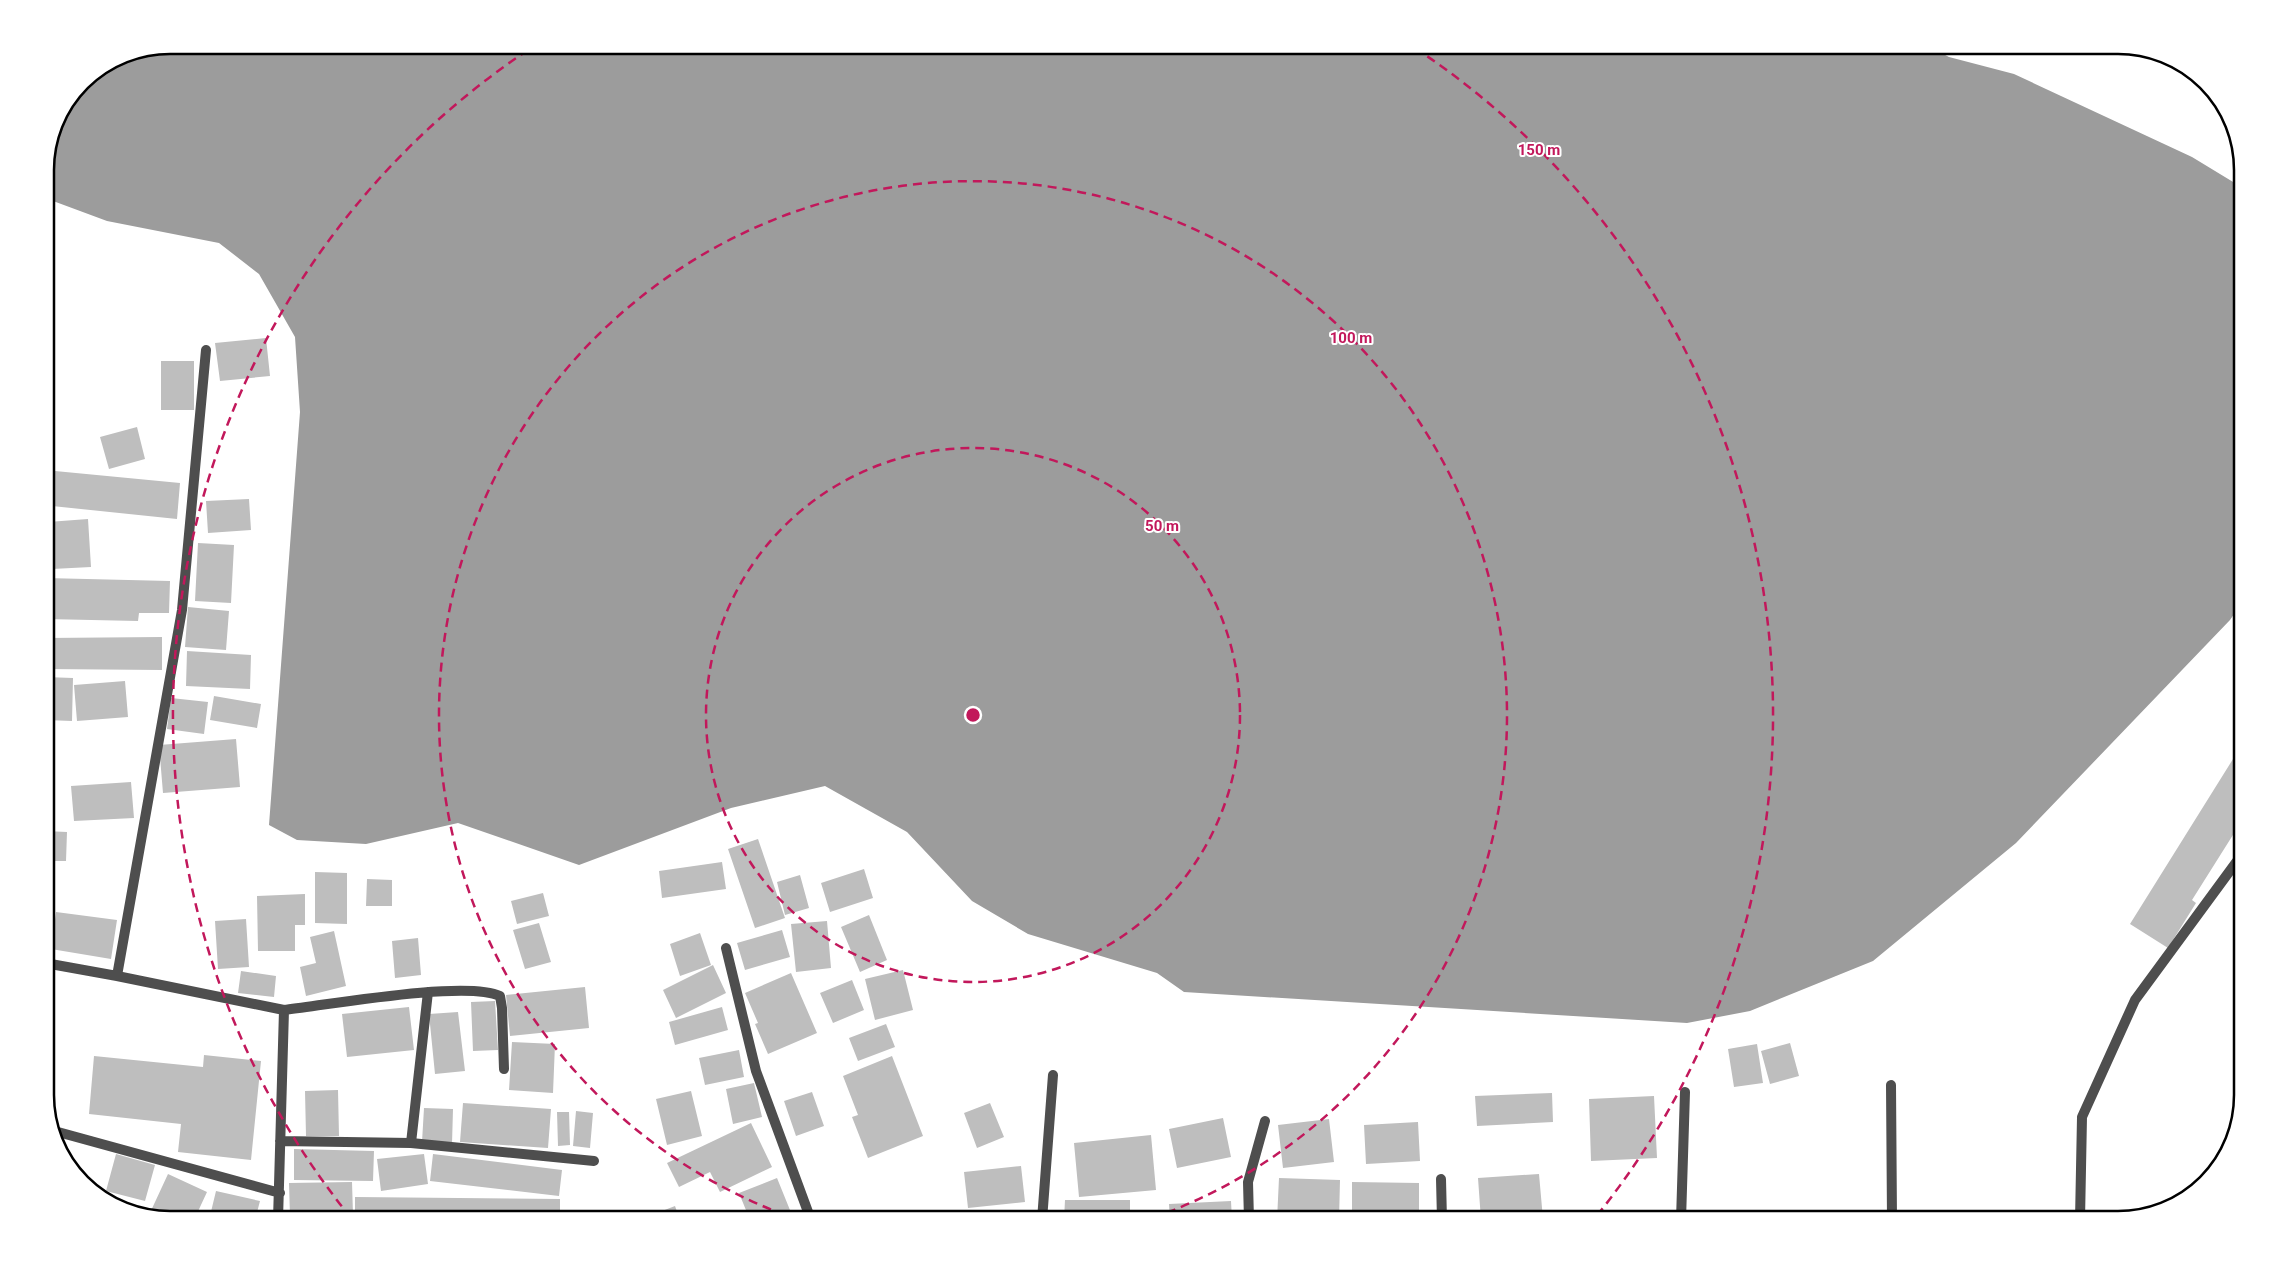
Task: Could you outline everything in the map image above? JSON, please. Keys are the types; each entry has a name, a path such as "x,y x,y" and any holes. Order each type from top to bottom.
{"street":[{"path":"118,976 182,610 206,350"},
{"path":"2080,1211 2082,1117 2086,1108 2135,1000 2234,865"},
{"path":"726,948 756,1071 808,1211"},
{"path":"54,965 284,1010 428,992 490,991 500,996 504,1068"},
{"path":"411,1142 428,992"},
{"path":"279,1211 284,1010"},
{"path":"1043,1211 1053,1075"},
{"path":"1891,1085 1892,1211"},
{"path":"1681,1211 1685,1092"},
{"path":"1249,1211 1248,1182 1265,1121"},
{"path":"60,1133 280,1193"},
{"path":"280,1141 411,1142 594,1161"},
{"path":"1441,1178 1442,1211"}],"shaded area":[{"path":"162,54 1943,54 2014,74 2192,157 2234,183 2234,614 2016,843 1873,961 1750,1011 1687,1023 1184,992 1157,973 1028,934 972,901 907,832 825,786 731,808 579,865 458,823 366,844 297,840 269,825 300,412 295,337 259,274 219,243 107,221 54,201 54,162 58,140 73,105 93,82 105,73 132,60"}],"building":[{"path":"266,338 270,376 220,381 215,343"},
{"path":"161,361 194,361 194,410 161,410"},
{"path":"137,427 145,459 109,469 100,437"},
{"path":"55,471 180,483 177,519 54,506"},
{"path":"249,499 251,530 208,533 206,501"},
{"path":"88,519 91,567 54,569 54,522"},
{"path":"198,543 234,545 231,603 195,601"},
{"path":"54,578 170,581 169,613 139,613 138,621 54,619"},
{"path":"188,607 229,611 226,650 185,647"},
{"path":"162,637 162,670 54,669 54,638"},
{"path":"187,651 251,655 250,689 186,686"},
{"path":"54,677 73,678 72,721 54,720"},
{"path":"125,681 128,717 77,721 74,685"},
{"path":"214,696 261,704 257,728 210,720"},
{"path":"171,698 208,702 204,734 167,729"},
{"path":"236,739 240,787 163,793 159,745"},
{"path":"2234,757 2234,833 2192,900 2196,903 2168,948 2130,924"},
{"path":"131,782 134,818 74,821 71,786"},
{"path":"54,831 67,832 66,861 54,861"},
{"path":"758,839 785,918 755,928 728,849"},
{"path":"722,862 726,889 662,898 659,871"},
{"path":"864,869 873,898 830,912 821,883"},
{"path":"315,872 347,873 347,924 315,923"},
{"path":"800,875 809,908 785,915 777,882"},
{"path":"367,879 392,880 392,906 366,906"},
{"path":"543,893 549,916 517,924 511,901"},
{"path":"305,894 305,925 295,925 295,951 258,951 257,896"},
{"path":"56,912 117,920 111,959 54,950"},
{"path":"869,915 887,960 860,972 841,927"},
{"path":"246,919 249,967 218,969 215,921"},
{"path":"827,921 831,968 796,972 791,924"},
{"path":"539,923 551,962 525,969 513,930"},
{"path":"782,930 790,957 745,970 737,943"},
{"path":"334,931 346,986 306,996 300,967 316,963 310,937"},
{"path":"700,933 711,965 680,976 670,944"},
{"path":"418,938 421,975 395,978 392,941"},
{"path":"713,965 726,993 676,1018 663,990"},
{"path":"903,970 913,1010 875,1020 865,979"},
{"path":"241,971 276,976 274,997 238,993"},
{"path":"791,973 817,1033 768,1054 755,1024 758,1023 745,993"},
{"path":"852,980 864,1010 833,1023 820,993"},
{"path":"585,987 589,1028 510,1036 506,995"},
{"path":"495,1001 498,1050 473,1051 471,1002"},
{"path":"409,1007 414,1050 347,1057 342,1014"},
{"path":"722,1007 728,1030 675,1045 669,1022"},
{"path":"458,1012 465,1071 435,1074 429,1014"},
{"path":"886,1024 895,1047 858,1061 849,1038"},
{"path":"512,1042 555,1044 553,1093 509,1090"},
{"path":"1790,1043 1799,1076 1770,1084 1761,1051"},
{"path":"1757,1044 1763,1083 1734,1087 1728,1049"},
{"path":"739,1050 744,1077 705,1085 699,1058"},
{"path":"204,1055 261,1061 251,1160 178,1152 181,1124 89,1114 94,1056 203,1067"},
{"path":"892,1056 923,1136 868,1158 852,1117 858,1115 843,1076"},
{"path":"754,1083 762,1117 733,1124 726,1089"},
{"path":"338,1090 339,1136 306,1136 305,1091"},
{"path":"691,1091 702,1136 667,1145 656,1099"},
{"path":"812,1092 824,1126 796,1136 784,1101"},
{"path":"1552,1093 1553,1122 1477,1126 1475,1096"},
{"path":"1654,1096 1657,1158 1591,1161 1589,1099"},
{"path":"463,1103 551,1109 548,1148 460,1142"},
{"path":"990,1103 1004,1137 977,1148 964,1113"},
{"path":"424,1108 453,1109 452,1144 422,1142"},
{"path":"576,1111 593,1113 590,1148 573,1146"},
{"path":"557,1112 569,1112 570,1145 558,1146"},
{"path":"1223,1118 1231,1157 1177,1168 1169,1129"},
{"path":"1329,1119 1334,1162 1283,1168 1278,1125"},
{"path":"1418,1122 1420,1161 1366,1164 1364,1125"},
{"path":"751,1123 772,1167 720,1192 710,1172 679,1187 667,1163"},
{"path":"1151,1135 1156,1190 1079,1197 1074,1143"},
{"path":"294,1149 374,1151 373,1181 294,1180"},
{"path":"116,1154 155,1165 145,1201 106,1191"},
{"path":"424,1154 428,1184 381,1191 377,1159"},
{"path":"433,1154 562,1170 559,1196 430,1181"},
{"path":"1021,1166 1025,1202 968,1208 964,1172"},
{"path":"168,1174 207,1192 198,1211 152,1209"},
{"path":"1539,1174 1542,1211 1480,1211 1478,1178"},
{"path":"777,1178 790,1211 746,1211 739,1193"},
{"path":"1279,1178 1340,1180 1339,1211 1277,1211"},
{"path":"352,1182 353,1211 290,1211 289,1183"},
{"path":"1352,1182 1419,1183 1419,1211 1352,1211"},
{"path":"216,1191 260,1201 257,1211 211,1211"},
{"path":"355,1197 560,1199 560,1211 355,1211"},
{"path":"1065,1200 1130,1200 1130,1211 1064,1211"},
{"path":"1231,1201 1232,1211 1169,1211 1169,1204"},
{"path":"675,1206 677,1211 662,1211"}]}
